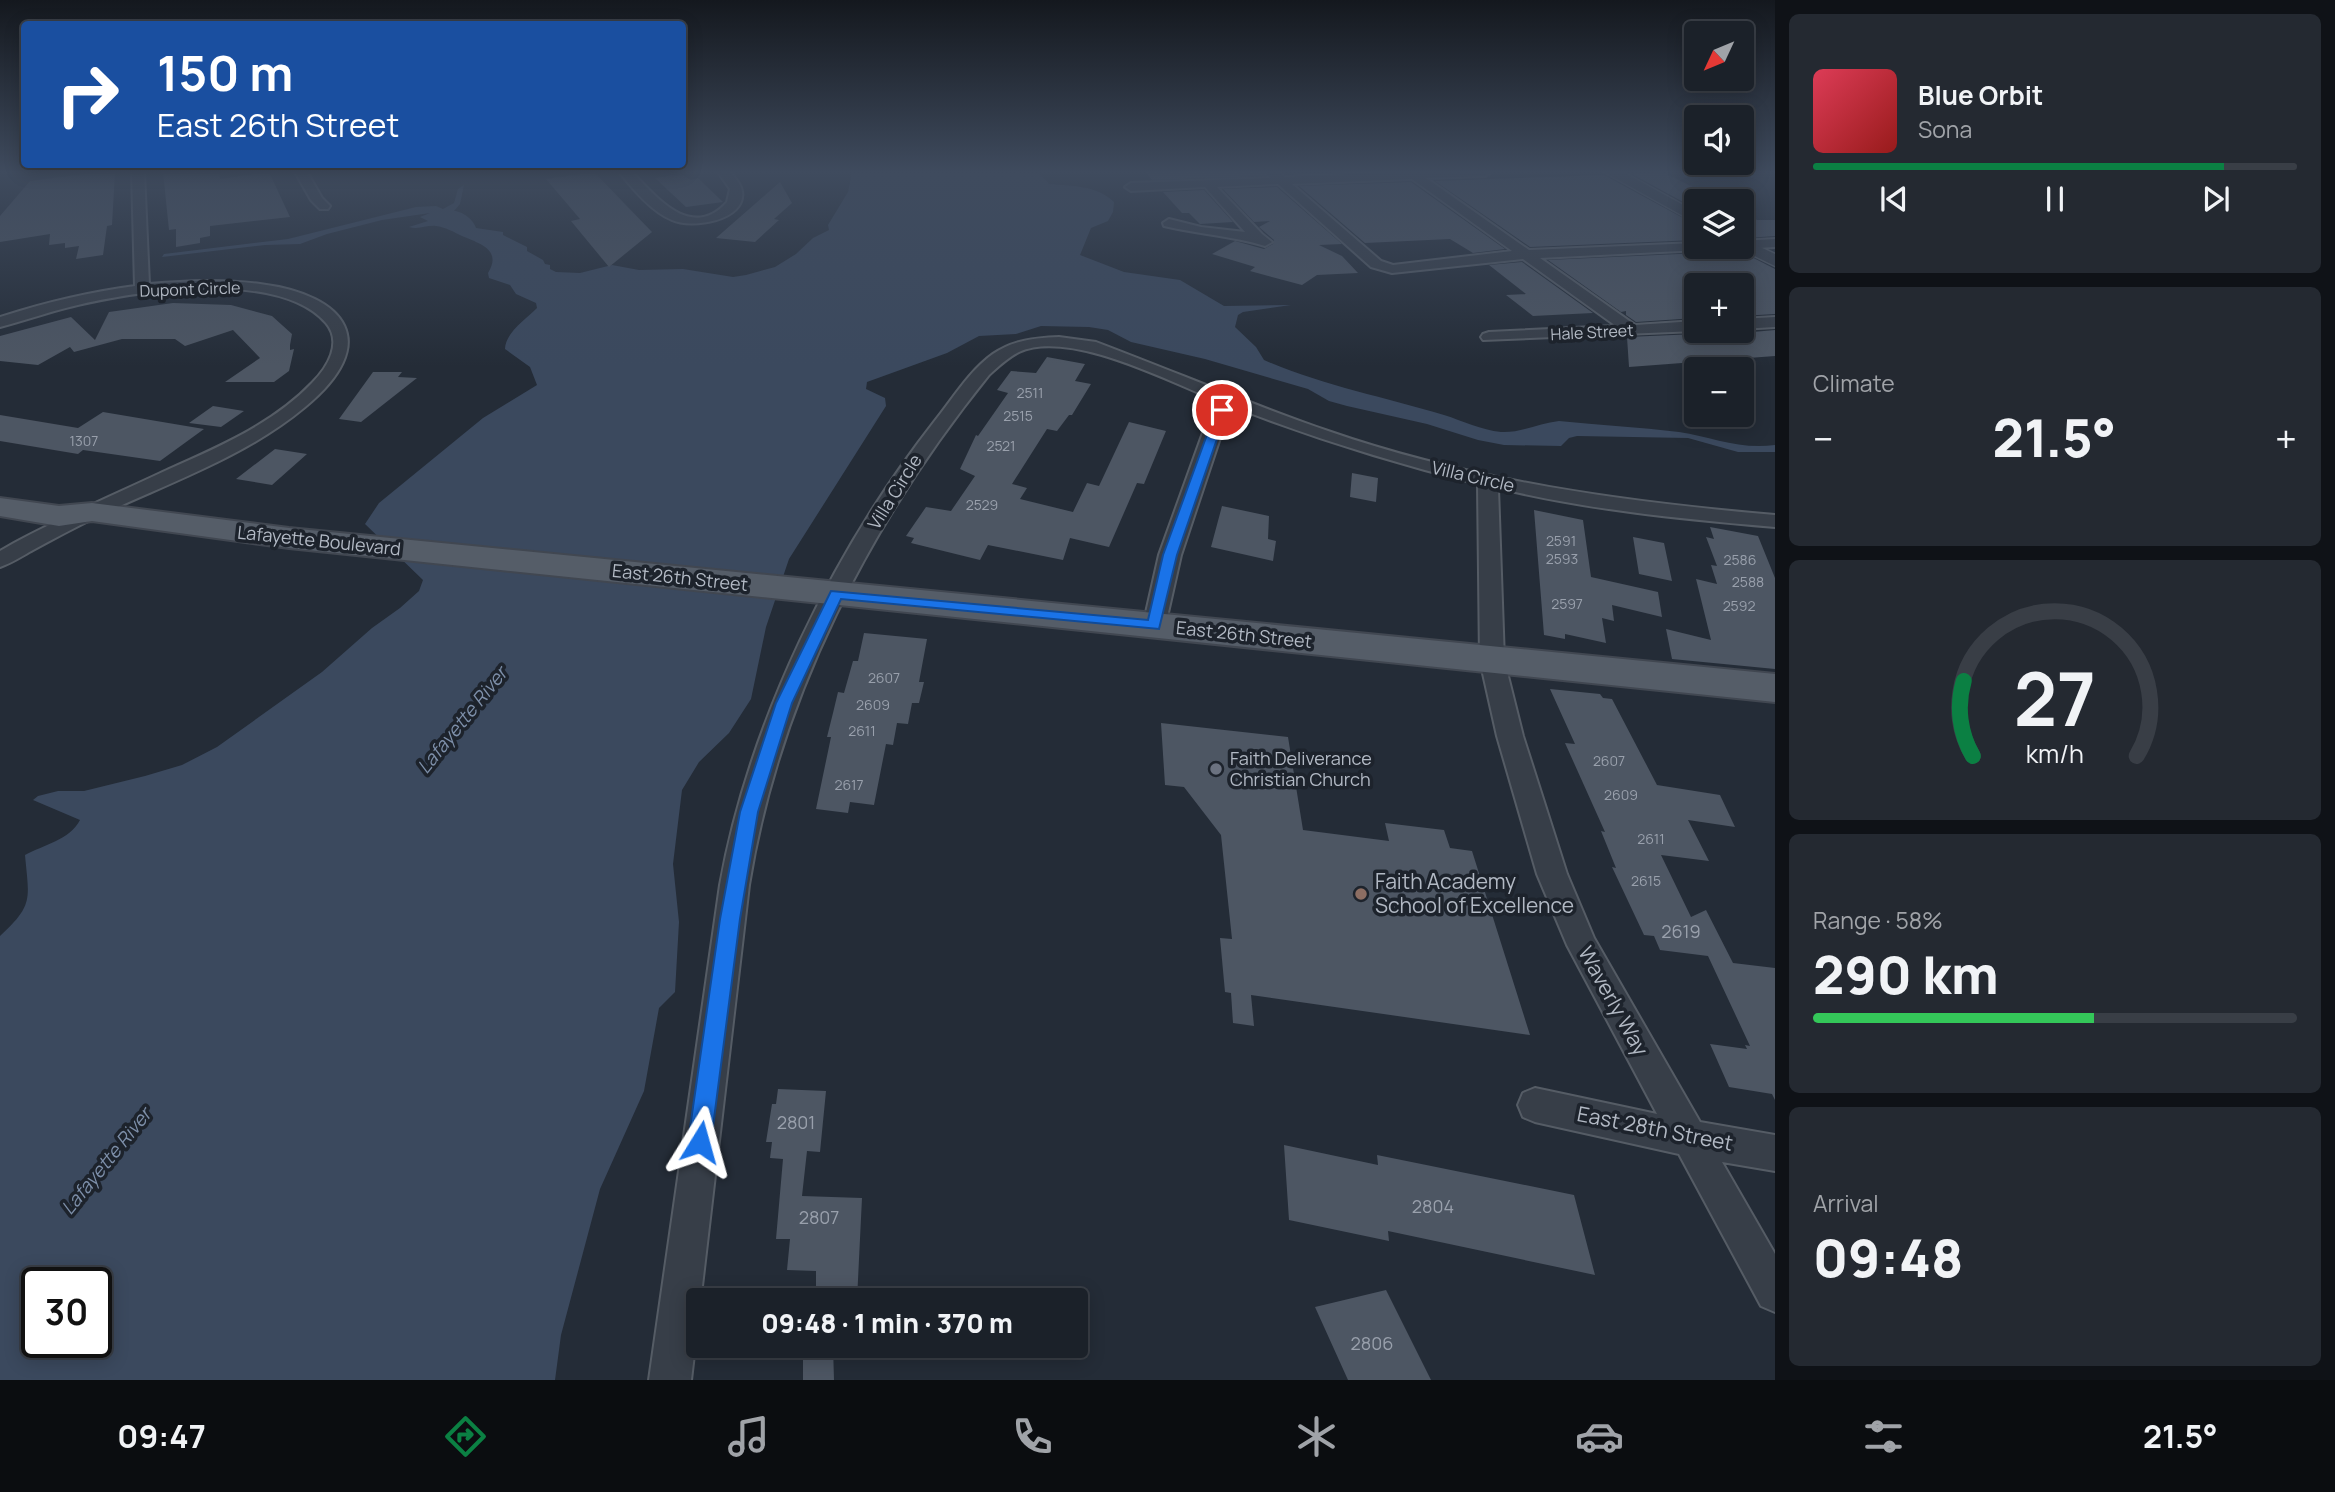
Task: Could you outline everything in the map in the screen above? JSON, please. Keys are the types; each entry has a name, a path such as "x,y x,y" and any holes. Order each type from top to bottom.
{"main road":[{"name":"Lafayette Boulevard","path":"0,486 90,500 92,512"},
{"name":"Lafayette Boulevard","path":"0,507 59,516 92,512 289,538 546,565"},
{"name":"East 26th Street","path":"546,565 1775,688"}],"street":[{"path":"140,236 142,289"},
{"path":"1235,236 1263,241 1259,236"},
{"path":"1344,236 1376,264 1392,269 1525,254 1684,247"},
{"path":"1500,236 1632,330"},
{"path":"1754,244 1775,243"},
{"path":"1754,250 1775,261"},
{"name":"Dupont Circle","path":"0,322 65,303 142,289 228,286 290,294 324,310 340,331 343,343 340,356 322,383 287,413 216,455 92,512"},
{"path":"1754,323 1775,322"},
{"name":"Hale Street","path":"1489,337 1684,327"},
{"name":"Villa Circle","path":"670,1380 727,945 749,812 784,703 836,594 884,505 917,455 984,369 1006,351 1037,343 1090,345 1352,445 1489,482 1623,506 1775,521"},
{"path":"1154,626 1170,555 1218,416 1231,399"},
{"name":"Waverly Way","path":"1489,482 1492,660 1510,736 1552,874 1582,945 1775,1292"},
{"path":"0,559 92,512"},
{"name":"East 28th Street","path":"1535,1105 1688,1138 1775,1153"}],"water":[{"path":"298,236 321,236 300,244 265,245 162,257 164,254"},
{"name":"Lafayette River","path":"463,236 506,236 527,247 527,251 550,265 550,269 556,272 580,273 612,265 639,270 683,269 733,277 775,267 816,236 1088,236 1080,255 1124,272 1180,280 1224,306 1291,305 1243,312 1238,315 1235,327 1256,347 1264,360 1330,384 1494,431 1516,431 1559,421 1679,432 1750,446 1775,445 1775,452 1738,452 1688,438 1577,436 1569,438 1561,446 1504,445 1329,401 1308,389 1205,359 1131,342 1108,330 1089,327 1041,326 1016,334 979,336 947,353 867,382 866,389 885,398 886,406 789,559 766,627 751,699 729,733 699,762 682,790 673,864 679,922 675,992 659,1008 644,1091 600,1189 561,1335 555,1380 0,1380 0,936 19,916 27,900 25,855 63,837 76,827 80,820 33,800 58,791 84,791 145,776 182,765 217,747 322,672 419,591 423,580 365,524 379,503 483,418 537,385 530,367 505,349 508,337 537,308 536,303 516,294 510,285 489,278 493,259 491,253 482,245"}],"building":[{"path":"0,236 35,236 0,242"},
{"path":"50,236 106,236 103,255 76,259 79,246 65,248 65,243 49,245"},
{"path":"176,236 208,236 200,238 200,243 176,247"},
{"path":"584,236 647,236 609,267"},
{"path":"718,236 761,236 755,242 716,238"},
{"path":"1270,236 1333,236 1342,244 1319,245 1342,256 1358,273 1317,275 1302,285 1250,271 1255,267 1212,254 1235,241 1264,249 1273,244 1274,240"},
{"path":"1357,236 1487,236 1505,249 1473,253 1450,239 1365,243"},
{"path":"1515,236 1684,236 1684,241 1530,247"},
{"path":"1684,254 1684,259 1754,258 1775,269 1775,314 1754,315 1754,273 1684,273 1684,319 1636,322 1626,315 1626,311 1621,312 1548,260"},
{"path":"1522,262 1593,313 1533,316 1506,295 1526,294 1489,265"},
{"path":"173,303 231,305 272,316 292,334 290,350 294,349 289,371 274,382 225,382 260,358 233,330 185,346 175,339 122,339 74,352 70,347 38,365 0,361 0,336 71,317 95,340 109,312"},
{"path":"1775,330 1775,356 1684,357 1684,363 1629,367 1627,337 1684,335 1684,343 1754,343 1754,332"},
{"path":"1047,357 1085,364 1075,381 1091,384 1072,415 1069,415 1057,431 1047,429 1012,484 1027,488 1020,499 1073,512 1087,483 1099,486 1129,422 1166,431 1144,484 1137,483 1109,547 1070,538 1063,560 988,545 980,560 911,543 914,538 906,536 926,507 951,511 975,476 960,469 976,435 978,436 1008,393 997,390 1011,371 1036,373"},
{"path":"373,372 402,372 398,377 417,378 361,422 339,419"},
{"path":"213,406 244,411 221,427 189,423"},
{"path":"103,412 204,429 160,461 83,450 78,454 0,441 0,415 78,428"},
{"path":"275,449 307,454 272,485 236,479"},
{"path":"1352,473 1378,478 1376,502 1350,497"},
{"path":"1222,506 1269,516 1268,539 1276,541 1273,561 1211,547"},
{"path":"1534,510 1583,520 1591,577 1658,592 1662,617 1612,605 1614,621 1602,618 1606,643 1565,634 1565,639 1544,635"},
{"path":"1710,527 1758,536 1775,578 1775,669 1672,659 1666,629 1711,640 1696,579 1717,584 1711,565 1717,566 1706,537 1714,539"},
{"path":"1633,537 1664,543 1672,581 1639,574"},
{"path":"864,633 927,639 919,682 924,682 919,703 912,703 908,724 897,723 893,745 886,744 874,805 850,802 848,813 816,809 831,737 827,737 838,692 844,693 853,661 858,661"},
{"path":"1550,689 1600,694 1603,698 1612,699 1657,785 1720,795 1735,827 1688,820 1709,861 1661,855 1691,917 1706,910 1733,963 1775,968 1775,1100 1772,1094 1729,1087 1710,1044 1747,1049 1745,1045 1750,1046 1708,956 1660,950 1654,936 1644,935 1612,867 1616,868 1601,831 1605,832 1565,743 1575,744"},
{"path":"1161,723 1288,737 1303,830 1389,841 1385,823 1444,830 1450,848 1472,851 1530,1035 1251,995 1254,1026 1233,1023 1231,993 1225,992 1220,938 1232,939 1221,835 1184,787 1165,785"},
{"path":"778,1089 826,1091 820,1152 807,1151 802,1196 862,1198 858,1288 816,1288 816,1271 787,1270 790,1239 776,1239 783,1159 770,1158 772,1142 766,1142 772,1104 776,1104"},
{"path":"1284,1145 1378,1165 1377,1155 1574,1195 1595,1275 1388,1231 1389,1241 1289,1220"},
{"path":"1386,1290 1431,1380 1348,1380 1315,1307"},
{"path":"803,1358 833,1358 834,1380 803,1380"}],"place":[{"name":"Faith Deliverance Christian Church","path":"1216,769"},
{"name":"Faith Academy School of Excellence","path":"1361,894"}],"route":[{"path":"700,1142 730,919 749,812 784,703 836,594 1154,626 1170,555 1222,410"}]}
